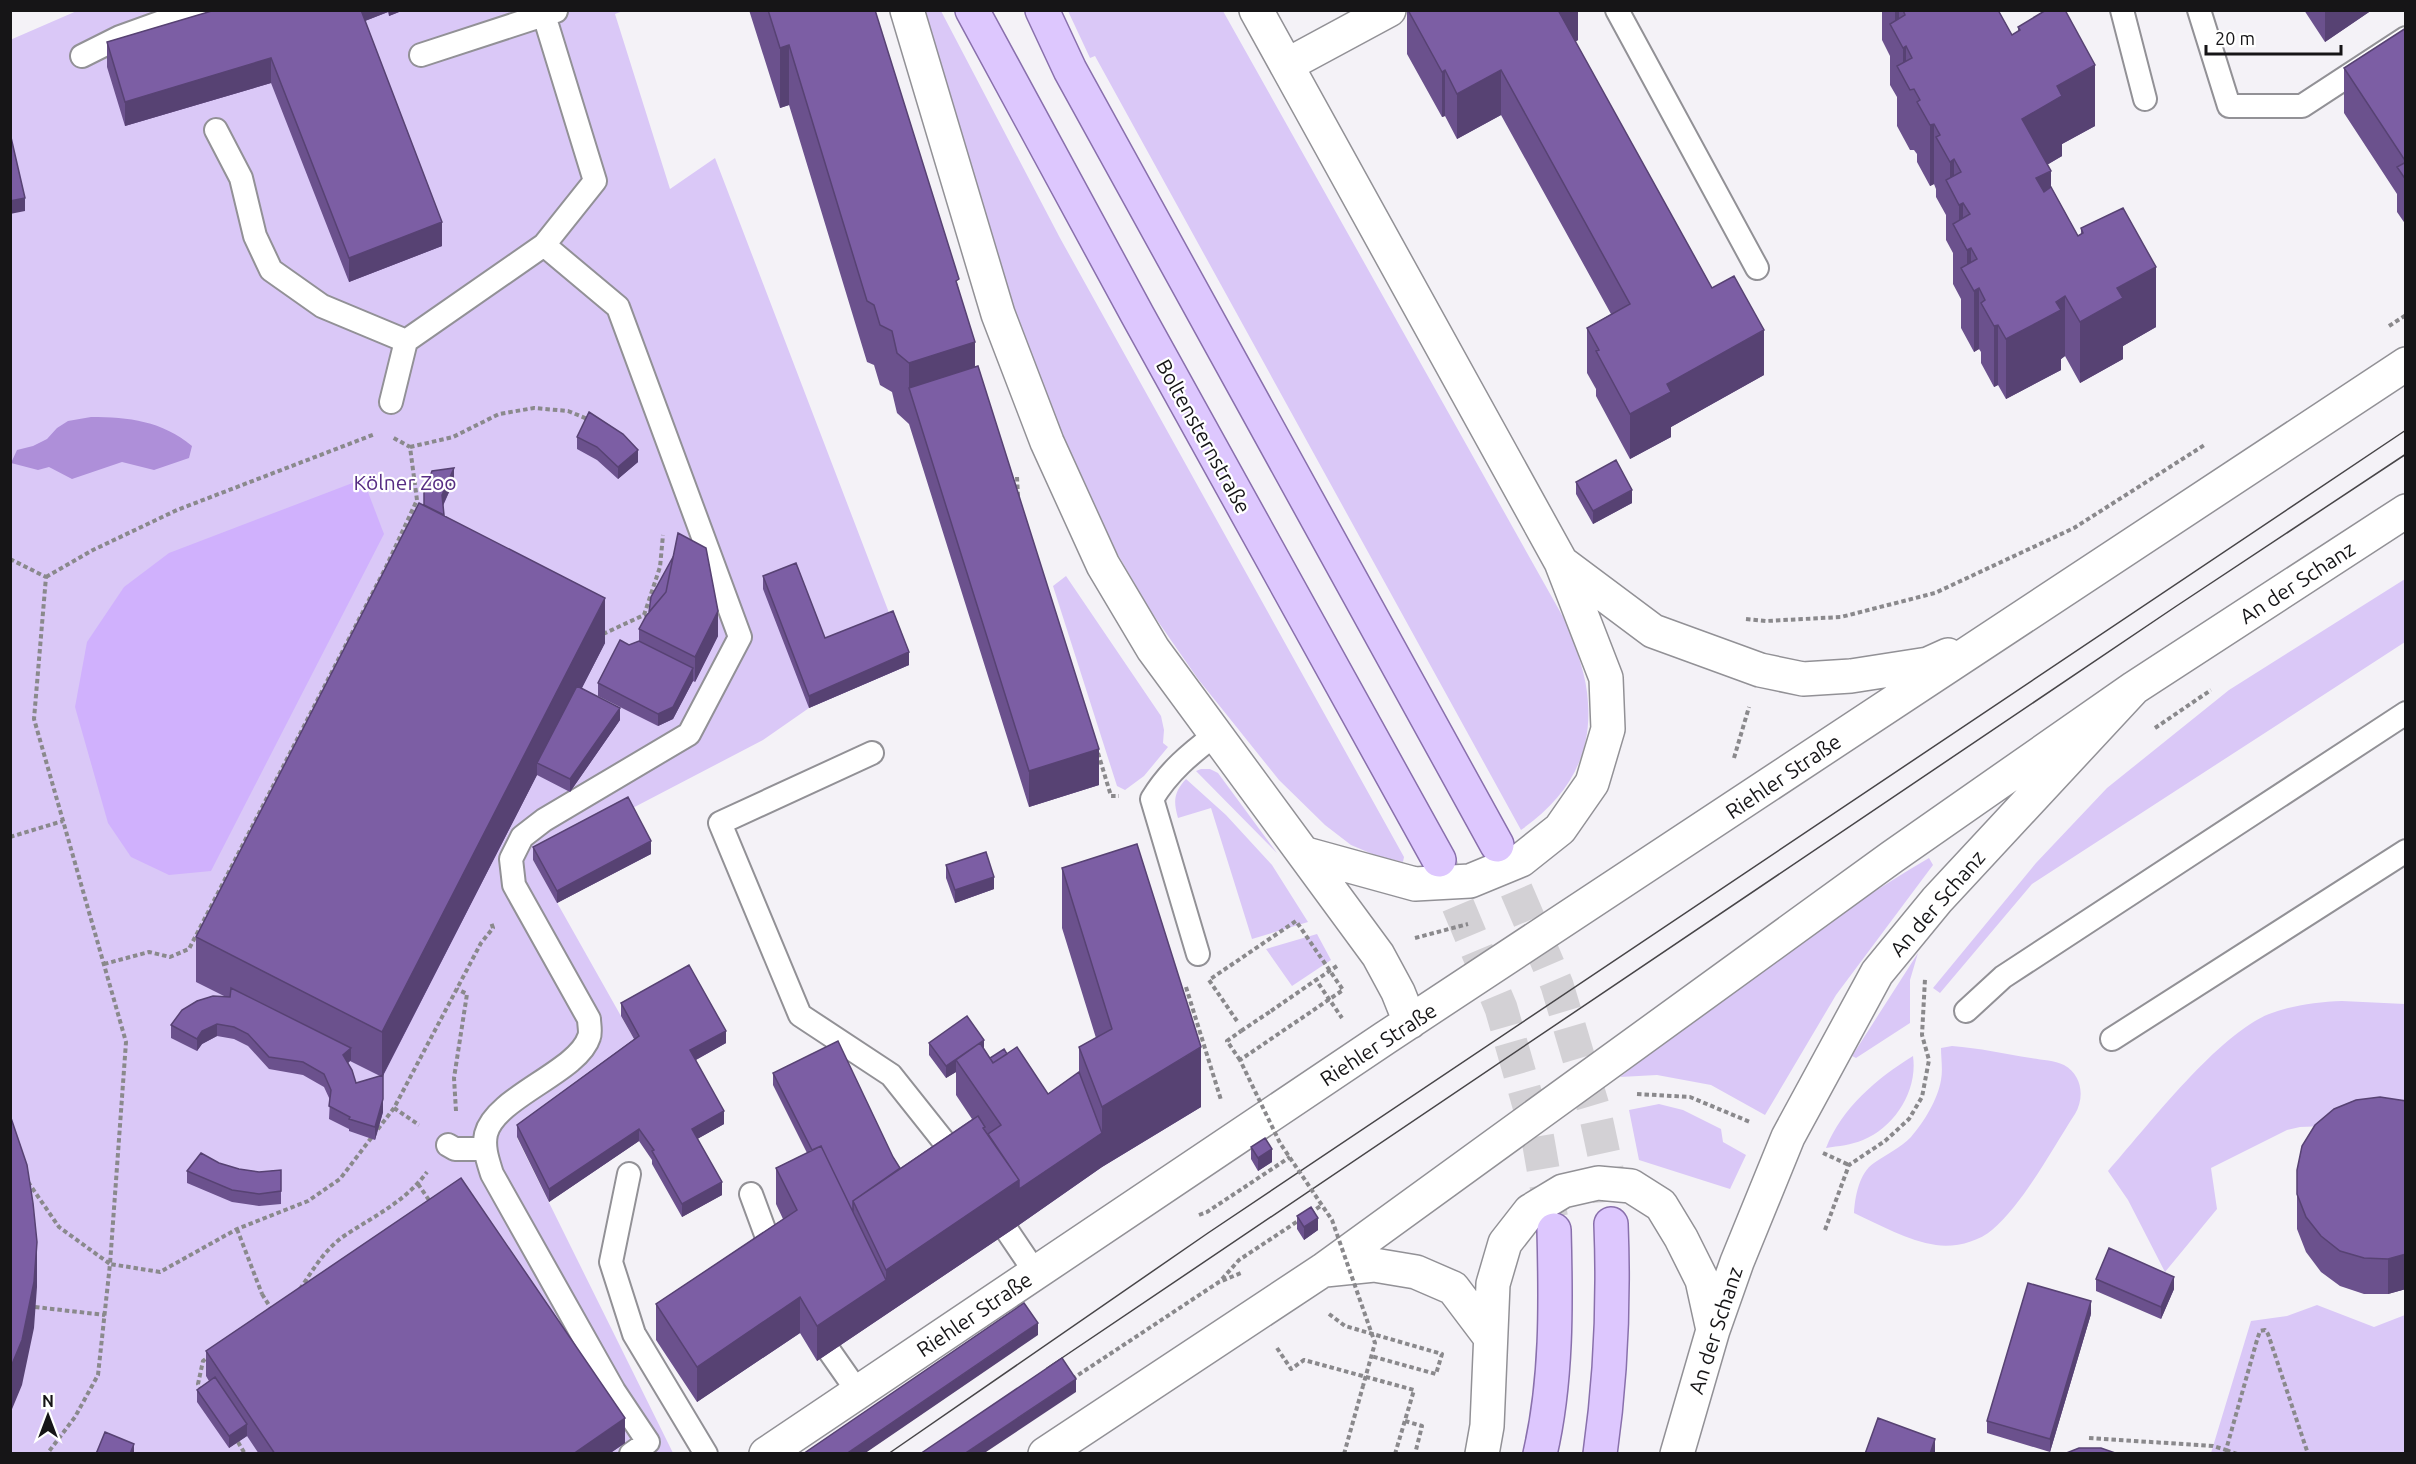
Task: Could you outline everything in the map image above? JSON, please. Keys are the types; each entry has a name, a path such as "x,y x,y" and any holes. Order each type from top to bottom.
{"main road":[{"path":"907,10 998,314 1047,442 1103,565 1154,649 1378,955 1398,992 1410,1022"},
{"name":"Boltensternstraße","path":"972,10 1143,327 1439,860"},
{"path":"1042,10 1070,70 1497,845"},
{"path":"1256,10 1561,562 1606,678 1608,729 1592,783 1560,829 1521,860 1470,881 1414,884 1306,854"},
{"path":"1287,65 1389,10"},
{"path":"1561,562 1653,631 1760,670 1803,679 1851,676 1928,663 1991,638 2406,364"},
{"name":"An der Schanz","path":"1677,1454 1713,1330 1737,1262 1788,1137 1877,973 1937,900 2134,688 2406,511"},
{"name":"Riehler Straße","path":"766,1454 1410,1022 1991,638"},
{"path":"1045,1454 1323,1270 1892,857 2134,688"},
{"path":"1482,1454 1487,1426 1493,1284 1505,1243 1530,1211 1563,1191 1598,1183 1631,1186 1661,1205 1702,1280 1713,1330"},
{"path":"1600,1454 1609,1384 1613,1285 1611,1224"},
{"path":"1540,1454 1551,1387 1556,1286 1554,1230"},
{"path":"1323,1270 1374,1265 1416,1272 1453,1288 1490,1336"}],"lane":[{"path":"82,56 120,37 195,10"},
{"path":"1617,10 1757,268"},
{"path":"2122,10 2145,99"},
{"path":"2199,10 2229,106 2302,106 2406,38"},
{"path":"391,402 406,341 543,245 594,181 541,14 421,55"},
{"path":"216,130 241,178 255,236 271,270 322,306 406,341"},
{"path":"543,245 618,307 740,637 689,734 544,820 522,837 511,859 513,885 589,1019 589,1037 578,1054 497,1115 486,1132 484,1149 492,1174 645,1450"},
{"path":"1966,1011 2003,977 2406,712"},
{"path":"1198,954 1152,799 1164,779 1181,761 1216,734"},
{"path":"872,753 720,823 800,1015 891,1076 966,1169"},
{"path":"2112,1039 2406,851"},
{"path":"448,1145 455,1149 484,1149"},
{"path":"629,1174 611,1262 634,1334 706,1454"},
{"path":"751,1194 775,1259"},
{"path":"1008,1232 1035,1272"},
{"path":"830,1352 858,1392"}],"path":[{"path":"2386,327 2406,315"},
{"path":"391,436 410,447 453,437 499,414 534,408 568,411 600,424"},
{"path":"46,578 93,550 177,510 381,431"},
{"path":"1766,621 1841,618 1935,593 2074,528 2211,441"},
{"path":"189,950 417,500 410,447"},
{"path":"1016,470 1021,505"},
{"path":"594,638 644,615 660,567 662,524"},
{"path":"393,551 403,556"},
{"path":"10,559 46,578"},
{"path":"46,578 34,719 126,1042 110,1264 98,1375 75,1417 47,1454"},
{"path":"2153,729 2211,690"},
{"path":"309,716 319,721"},
{"path":"1097,750 1111,796 1152,799"},
{"path":"10,837 63,821"},
{"path":"25,1177 59,1227 110,1264 160,1272 237,1229 308,1202 340,1179 394,1108 481,944 494,928 489,918"},
{"path":"1237,1021 1209,980 1296,921 1343,990 1240,1060"},
{"path":"104,964 149,952 170,957 189,950 199,954"},
{"path":"1198,954 1200,962 1186,988 1222,1100"},
{"path":"1344,1454 1375,1343 1332,1220 1280,1143 1240,1060 1227,1041 1346,961"},
{"path":"1825,1230 1849,1165 1885,1141 1909,1119 1923,1097 1929,1060 1922,1035 1926,974"},
{"path":"1316,980 1346,1023"},
{"path":"298,1292 321,1257 343,1237 396,1204 418,1184 448,1145 457,1126 454,1078 467,994 457,989"},
{"path":"1570,1091 1690,1097 1788,1137"},
{"path":"394,1108 406,1115"},
{"path":"1207,1212 1290,1157"},
{"path":"418,1184 435,1208"},
{"path":"1219,1282 1239,1260 1322,1204"},
{"path":"237,1229 262,1294 274,1312 266,1318"},
{"path":"1068,1382 1219,1282 1246,1271"},
{"path":"1295,1289 1346,1326 1442,1354 1436,1374 1371,1356"},
{"path":"35,1307 105,1316"},
{"path":"2226,1450 2257,1340 2260,1331 2265,1330 2308,1454"},
{"path":"206,1396 198,1384 203,1361 212,1355"},
{"path":"1305,1360 1414,1390 1395,1454"},
{"path":"1405,1421 1422,1426 1414,1454"},
{"path":"2089,1438 2213,1446 2237,1454"},
{"path":"238,1442 245,1454"}],"green space":[{"name":"Kölner Zoo","path":"79,10 623,11 615,14 670,189 715,158 909,665 809,708 763,740 533,860 639,1048 517,1138 673,1453 11,1453 10,40"},
{"path":"922,11 941,11 1060,238 1404,857 1403,862 1377,856 1351,845 1325,825 1279,780 1198,679 1150,610 1106,534 1062,441 1032,367"},
{"path":"1068,11 1223,11 1567,624 1586,683 1588,723 1585,742 1573,776 1563,791 1537,818 1521,830 1095,56 1090,58"},
{"path":"1066,576 1161,716 1164,730 1163,743 1168,747 1144,776 1125,790 1117,786 1053,586"},
{"path":"2405,579 2405,642 2032,884 1940,993 1933,988 2036,863 2107,788 2229,690"},
{"path":"1210,769 1218,773 1277,853 1196,771"},
{"path":"1186,779 1226,815 1272,865 1308,922 1252,939 1211,808 1178,818 1175,807 1176,797"},
{"path":"1929,858 1933,865 1836,995 1765,1115 1711,1085 1657,1075 1620,1077 1809,935"},
{"path":"1317,934 1331,960 1292,986 1266,949"},
{"path":"1918,953 1910,980 1910,1023 1856,1058 1852,1056"},
{"path":"2342,1001 2405,1004 2405,1123 2300,1127 2287,1130 2211,1168 2217,1209 2165,1272 2128,1200 2108,1171 2205,1061 2249,1025 2269,1014 2287,1008"},
{"path":"1952,1046 2060,1063 2075,1074 2081,1094 2075,1114 2037,1175 2004,1219 1980,1238 1966,1243 1943,1246 1905,1236 1854,1213 1861,1179 1869,1167 1911,1137 1930,1110 1941,1080 1941,1048"},
{"path":"1913,1056 1912,1082 1902,1106 1894,1117 1875,1134 1863,1140 1826,1148 1841,1120 1862,1095 1886,1074"},
{"path":"1659,1104 1683,1110 1721,1129 1723,1142 1746,1155 1730,1189 1639,1160 1629,1110"},
{"path":"2317,1305 2374,1327 2405,1315 2405,1453 2211,1453 2251,1321 2287,1316"}],"shaded area":[{"path":"91,417 144,422 169,431 192,446 189,458 154,470 122,462 72,479 49,467 38,470 11,463 17,450 47,439 57,428 68,421"},
{"path":"363,479 384,534 211,871 169,875 131,857 108,823 75,707 87,642 124,587 169,553"}],"building":[{"path":"215,10 361,10 442,222 349,258 271,58 125,102 107,42"},
{"path":"768,10 875,10 959,279 956,281 975,342 909,363 897,353 892,331 880,325 874,305 867,301 789,45 780,48"},
{"path":"1408,10 1558,10 1712,288 1734,276 1764,330 1667,384 1671,392 1630,414 1596,351 1599,350 1587,328 1630,304 1501,70 1457,94 1445,70 1442,72"},
{"path":"1903,10 1998,10 2012,35 2020,30 2018,27 2046,10 2065,10 2095,65 2057,86 2062,96 2022,119 2051,171 2036,178 2044,192 2051,187 2078,236 2083,233 2081,228 2123,208 2156,267 2117,288 2123,298 2080,322 2065,296 2056,302 2061,310 2006,339 1998,325 1994,326 1981,303 1985,300 1979,288 1974,291 1961,268 1977,259 1971,248 1967,250 1953,224 1970,214 1963,203 1959,205 1946,180 1961,172 1954,159 1950,162 1936,137 1940,135 1934,124 1930,125 1917,102 1920,100 1914,89 1910,90 1897,66 1912,58 1906,46 1903,48 1890,24 1905,15"},
{"path":"2406,28 2406,162 2344,68"},
{"path":"10,133 25,198 10,201"},
{"path":"2406,162 2406,180 2397,167"},
{"path":"978,366 1099,749 1029,771 909,388"},
{"path":"589,412 623,434 638,450 618,467 597,447 577,437"},
{"path":"1616,460 1632,490 1593,511 1576,482"},
{"path":"454,468 442,495 444,515 424,505 424,493 432,471"},
{"path":"419,503 605,598 382,1032 196,937"},
{"path":"678,533 706,548 718,611 695,657 639,629 646,616 666,592"},
{"path":"673,557 666,592 649,612 651,597"},
{"path":"796,563 825,638 893,611 909,652 809,696 763,576"},
{"path":"620,640 629,645 639,641 693,668 673,707 658,714 598,683"},
{"path":"577,686 620,708 570,779 537,763"},
{"path":"628,797 651,841 557,891 533,847"},
{"path":"1137,844 1201,1047 1102,1107 1079,1047 1112,1029 1062,868"},
{"path":"986,852 994,877 955,890 946,865"},
{"path":"689,965 726,1031 690,1050 724,1111 692,1129 722,1182 682,1204 652,1151 654,1150 639,1129 549,1189 517,1125 639,1036 621,1003"},
{"path":"231,988 351,1048 343,1055 352,1070 356,1083 383,1075 383,1099 375,1127 349,1119 350,1117 329,1106 331,1090 324,1074 303,1062 269,1057 248,1034 234,1027 217,1024 202,1031 197,1039 171,1025 182,1010 197,1001 213,996 230,997"},
{"path":"967,1016 984,1040 946,1066 929,1043"},
{"path":"838,1041 900,1168 853,1201 853,1212 821,1146 812,1150 773,1073"},
{"path":"980,1043 993,1063 1017,1047 1048,1094 1079,1072 1102,1133 1019,1189 1019,1180 988,1134 1001,1125 956,1060"},
{"path":"1004,1049 1007,1054 993,1063 990,1058"},
{"path":"2380,1097 2406,1101 2406,1254 2388,1259 2364,1258 2340,1251 2321,1236 2306,1217 2297,1194 2297,1170 2302,1146 2315,1125 2334,1109 2356,1100"},
{"path":"10,1115 27,1165 37,1242 34,1282 22,1340 10,1369"},
{"path":"978,1116 985,1127 983,1128 1019,1180 886,1270 853,1201"},
{"path":"1265,1138 1272,1149 1258,1158 1251,1147"},
{"path":"821,1146 886,1280 817,1326 800,1297 697,1367 656,1304 797,1210 776,1168"},
{"path":"201,1153 219,1163 239,1169 259,1172 281,1170 281,1191 259,1194 232,1190 187,1171"},
{"path":"461,1178 625,1418 573,1454 275,1454 206,1351"},
{"path":"1311,1207 1318,1218 1304,1227 1297,1216"},
{"path":"2109,1248 2174,1277 2161,1307 2096,1279"},
{"path":"2028,1283 2091,1301 2050,1439 1987,1421"},
{"path":"1024,1303 1038,1323 846,1454 803,1454"},
{"path":"1062,1358 1076,1379 964,1454 920,1454"},
{"path":"215,1377 247,1424 229,1436 197,1390"},
{"path":"1878,1418 1935,1439 1930,1454 1865,1454"},
{"path":"105,1432 134,1444 130,1454 96,1454"},
{"path":"2079,1448 2101,1448 2118,1454 2064,1454"}],"tunnel":[{"path":"1497,845 1557,985 1595,1113 1607,1169 1611,1224"},
{"path":"1439,860 1501,1008 1537,1134 1553,1226"}],"tram line":[{"path":"888,1454 1208,1233 2406,430"},
{"path":"1047,1368 2175,607 2406,454"}]}
